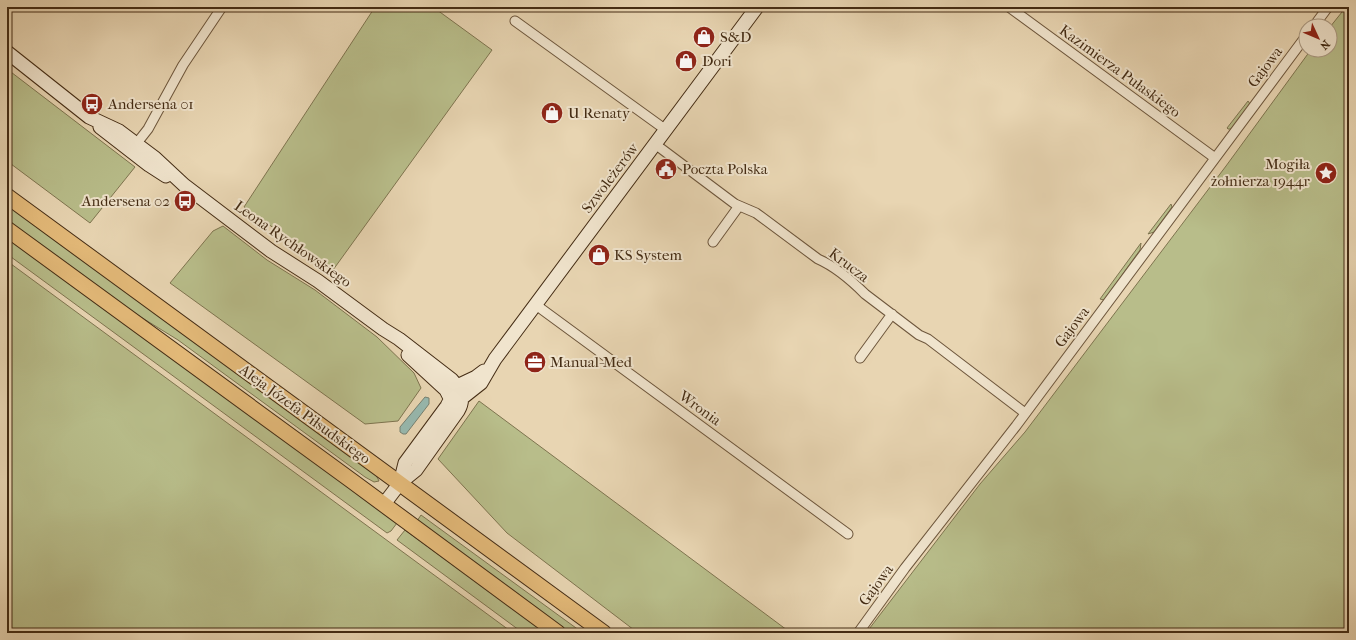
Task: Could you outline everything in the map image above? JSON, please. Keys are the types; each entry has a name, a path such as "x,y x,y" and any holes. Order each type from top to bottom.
{"main road":[{"name":"Aleja Józefa Piłsudskiego","path":"7,196 604,633"},
{"name":"Aleja Józefa Piłsudskiego","path":"7,229 558,633"}],"street":[{"path":"134,148 159,111 183,65 222,7"},
{"name":"Szwoleżerów","path":"456,394 489,368 757,7"},
{"name":"Kazimierza Pułaskiego","path":"1009,7 1215,158"},
{"path":"1320,18 1328,7"},
{"path":"515,21 666,130"},
{"name":"Gajowa","path":"858,633 905,568 1025,413 1298,47"},
{"name":"Leona Rychłowskiego","path":"7,52 92,119 119,131 134,148 155,158 184,185 271,251 318,281 383,329 394,343 446,390 456,394"},
{"name":"Krucza","path":"655,144 735,204 756,213 818,259 826,263 919,335 928,339 1025,413"},
{"path":"713,242 739,206"},
{"name":"Wronia","path":"536,304 848,534"},
{"path":"860,358 892,314"},
{"path":"384,504 400,483 416,470 461,407 456,394"}],"green space":[{"path":"375,7 433,7 492,50 333,270 244,207"},
{"path":"1346,7 1349,7 1349,633 866,633 980,484 1025,432 1226,166 1305,58 1338,58 1337,18"},
{"path":"7,69 135,167 90,223 7,161"},
{"path":"1248,101 1250,104 1231,129 1228,129 1227,128"},
{"path":"7,204 373,473 379,481 374,482 365,477 178,340 123,306 7,221"},
{"path":"1171,204 1172,207 1154,232 1148,234"},
{"path":"223,226 267,260 315,290 377,337 414,373 421,388 398,421 365,424 170,283 213,231"},
{"path":"7,237 397,523 391,531 387,533 7,254"},
{"path":"1141,243 1140,250 1104,300 1100,299"},
{"path":"7,261 513,633 137,633 132,629 97,630 88,633 47,633 29,629 25,633 7,633"},
{"path":"479,401 791,633 638,633 507,533 438,459"},
{"path":"421,515 583,633 568,633 417,521"},
{"path":"405,530 546,633 523,633 397,540"}],"water":[{"path":"425,397 429,398 429,404 406,434 403,434 400,432 400,427"},
{"path":"132,629 137,633 88,633 97,630"}],"place":[{"name":"S&D","path":"704,37"},
{"name":"Dori","path":"686,61"},
{"name":"Andersena 01","path":"92,104"},
{"name":"U Renaty","path":"552,113"},
{"name":"Poczta Polska","path":"666,169"},
{"name":"Mogiła żołnierza 1944r","path":"1326,173"},
{"name":"Andersena 02","path":"185,201"},
{"name":"KS System","path":"599,255"},
{"name":"Manual-Med","path":"535,362"}]}
